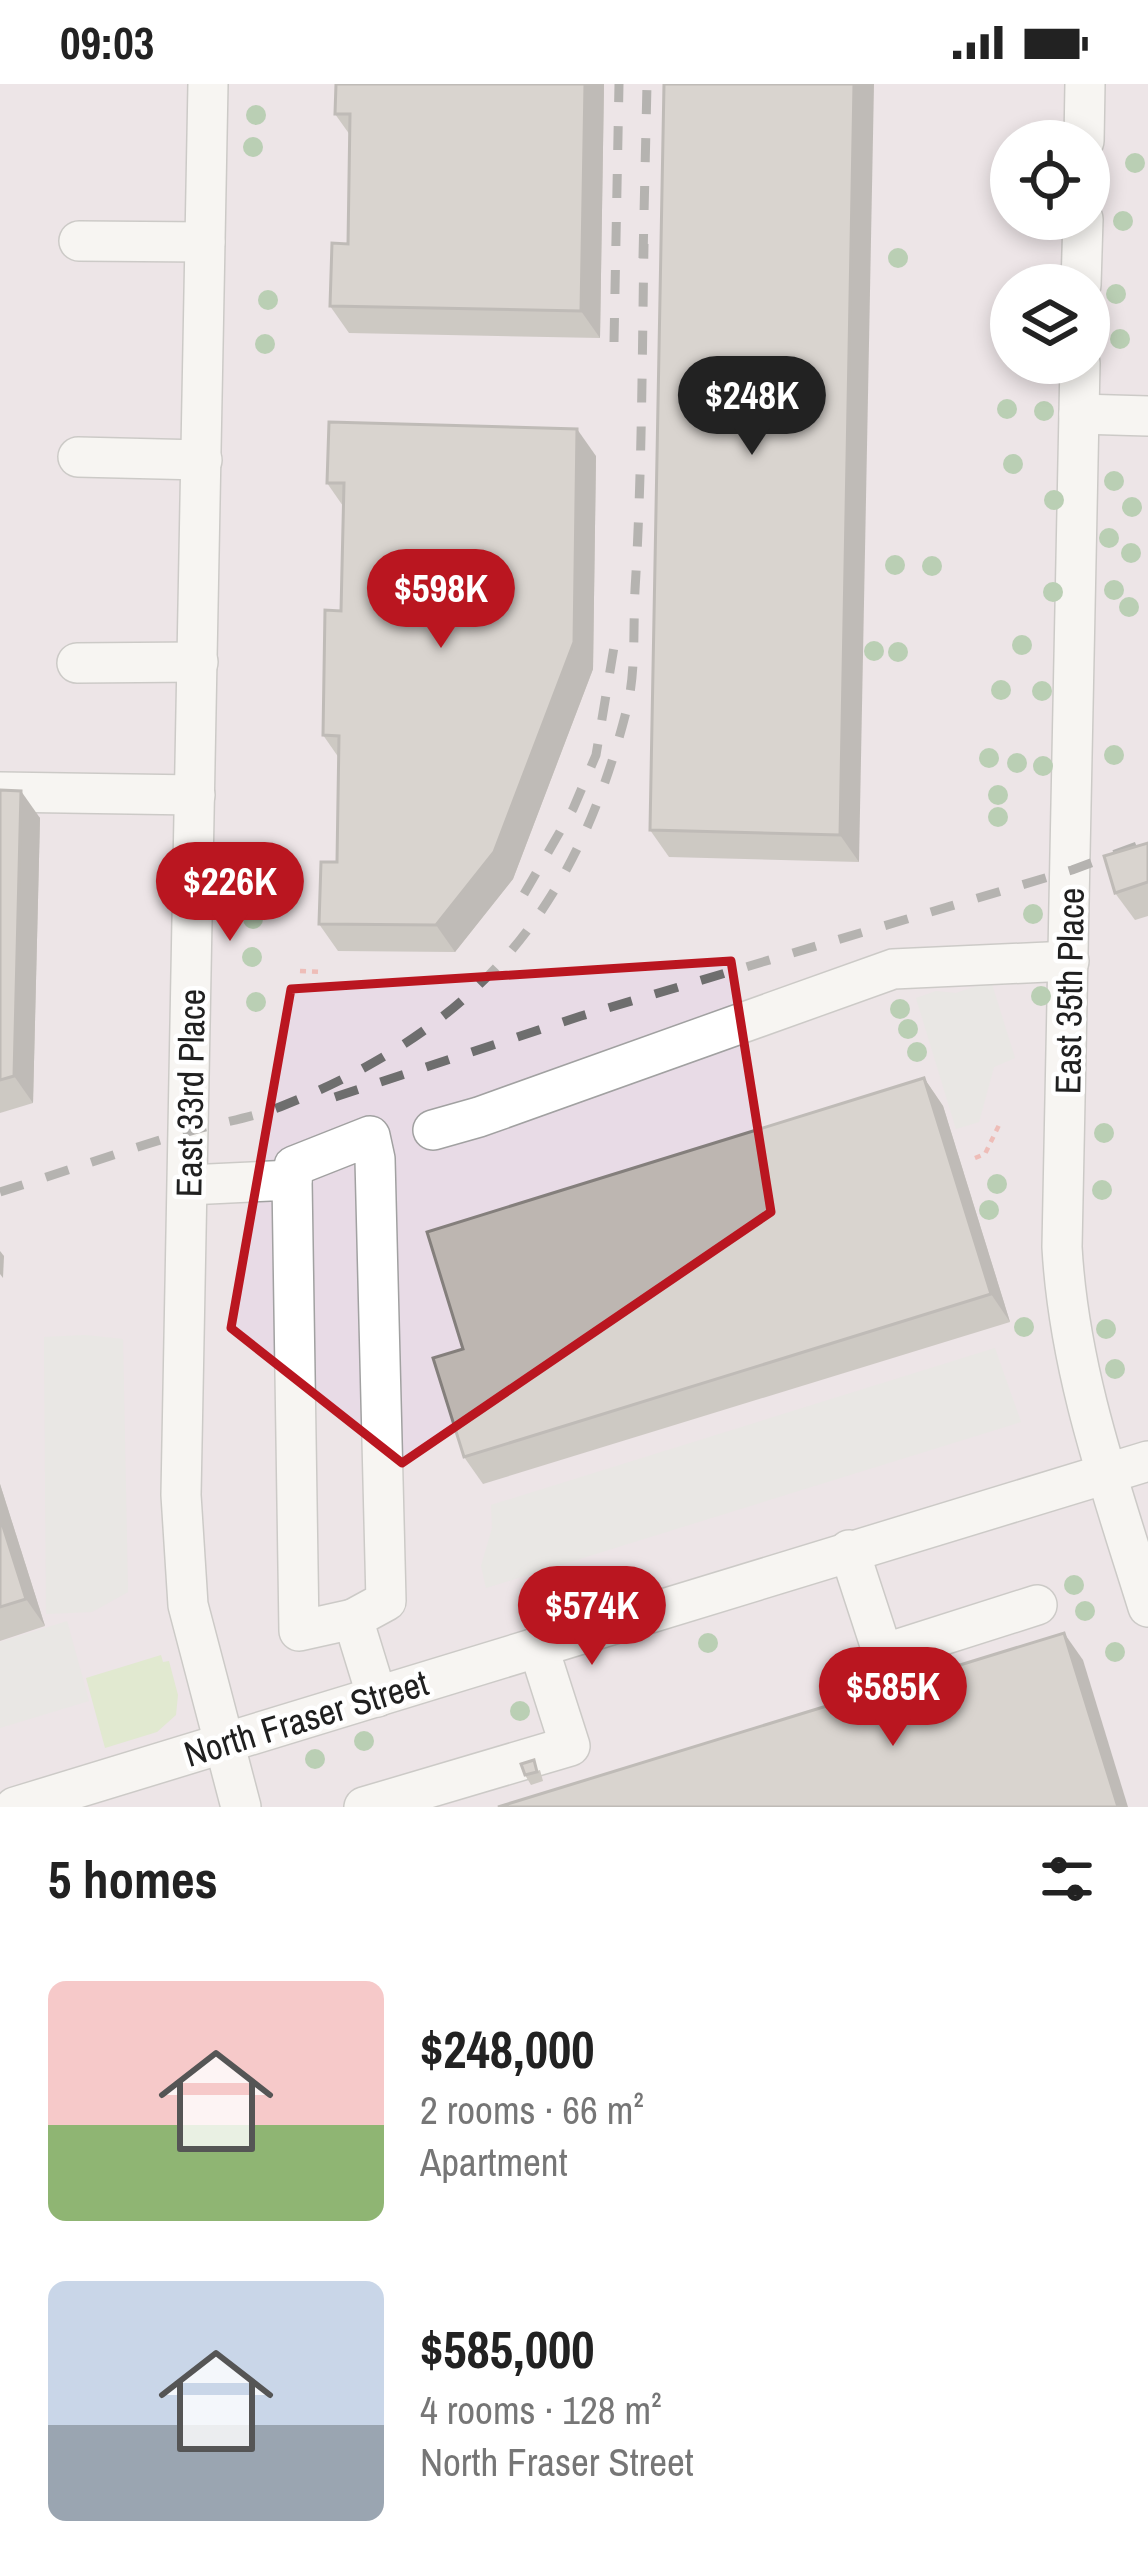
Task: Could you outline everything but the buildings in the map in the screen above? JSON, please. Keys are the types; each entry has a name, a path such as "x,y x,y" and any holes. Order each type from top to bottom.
{"street":[{"name":"East 33rd Place","path":"208,84 183,1550 194,1630 242,1807"},
{"path":"1084,120 1085,84"},
{"path":"79,241 206,242"},
{"name":"East 35th Place","path":"1080,384 1062,1247 1065,1309 1076,1366 1148,1607"},
{"path":"1079,413 1148,416"},
{"path":"78,457 202,460"},
{"path":"77,663 198,662"},
{"path":"0,792 195,795"},
{"path":"433,1130 479,1118 892,969 1070,961"},
{"path":"370,1136 376,1159 386,1601 353,1619 298,1631 292,1180 294,1166 370,1136"},
{"path":"188,1185 292,1180"},
{"name":"North Fraser Street","path":"15,1807 1148,1461"},
{"path":"849,1550 883,1654 1036,1605"},
{"path":"353,1619 377,1697"},
{"path":"364,1807 570,1746 538,1646"}],"path":[{"path":"301,971 322,972"},
{"path":"975,1158 985,1154 1000,1123"}],"highlighted area":[{"path":"731,961 771,1212 402,1463 231,1328 291,989"}],"shaded area":[{"path":"0,84 1148,84 1148,1807 0,1807"},
{"path":"991,981 1015,1058 994,1067 979,1122 956,1129 916,998 936,991 956,993"},
{"path":"44,1337 123,1339 128,1592 92,1612 46,1614"},
{"path":"995,1348 1021,1422 486,1588 481,1566 492,1528 491,1505"},
{"path":"67,1621 89,1701 0,1728 0,1642"}],"green space":[{"path":"161,1655 163,1662 169,1661 178,1695 176,1715 157,1732 105,1748 86,1678"}],"railway":[{"path":"614,342 619,84"},
{"path":"643,258 647,84"},
{"path":"0,1192 167,1138 276,1109 355,1073 414,1037 466,997 510,952 548,901 580,843 606,779 630,694 644,244"},
{"path":"524,894 573,809 596,755 617,629"},
{"path":"335,1097 581,1016 1072,870 1148,842"}]}
